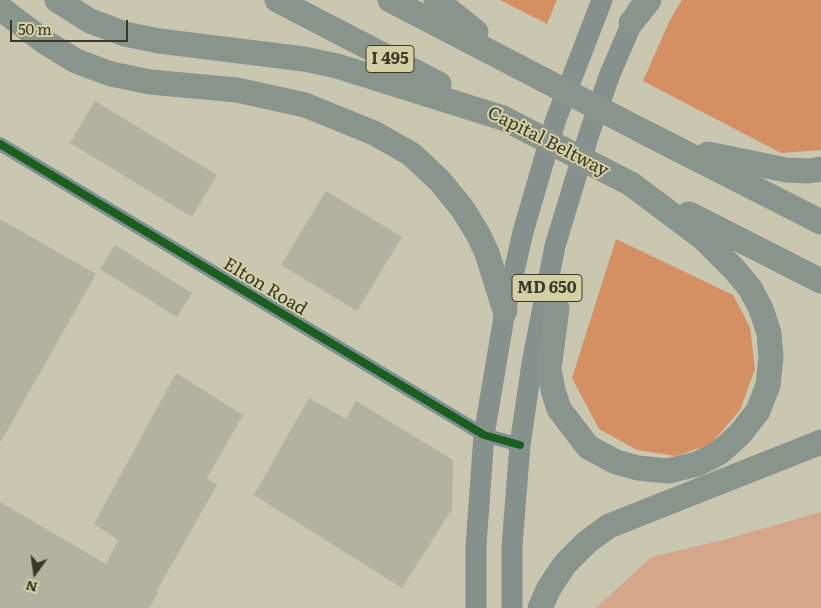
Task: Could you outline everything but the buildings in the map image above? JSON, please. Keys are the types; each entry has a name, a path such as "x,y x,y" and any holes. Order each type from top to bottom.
{"highway":[{"path":"57,0 90,21 125,34 159,41 304,59 338,66 503,118"},
{"name":"Capital Beltway","path":"277,0 821,281"},
{"path":"390,0 821,222"},
{"path":"436,0 519,67"},
{"path":"631,23 649,0"},
{"path":"0,8 45,42 76,60 111,74 158,83 237,90 287,101 338,117 411,154 439,180 462,208 478,234 487,253 505,311"},
{"path":"648,134 714,156 761,166 808,171 821,169"},
{"path":"547,286 557,308 549,369 554,390 559,409 588,447 616,462 638,468 668,471 697,464 719,452 740,434 758,411 768,385 771,357 769,333 761,309 750,288 703,238 631,184"},
{"path":"540,608 549,588 565,564 587,542 609,526 821,442"}],"main road":[{"name":"MD 650","path":"476,608 476,546 484,435 505,311 523,232 556,119 602,0"},
{"name":"MD 650","path":"512,608 512,546 520,445 532,363 555,246 589,134 610,74 642,0"}],"street":[{"name":"Elton Road","path":"0,144 484,435 520,445"}],"shaded area":[{"path":"500,0 557,0 547,24"},
{"path":"682,0 821,0 821,150 781,153 643,81 670,20"},
{"path":"616,239 733,295 750,327 755,369 740,410 711,444 676,456 637,450 599,429 572,378"},
{"path":"821,512 821,608 596,608 651,557 723,540"}],"cycle path":[{"path":"0,144 484,435 520,445"}]}
